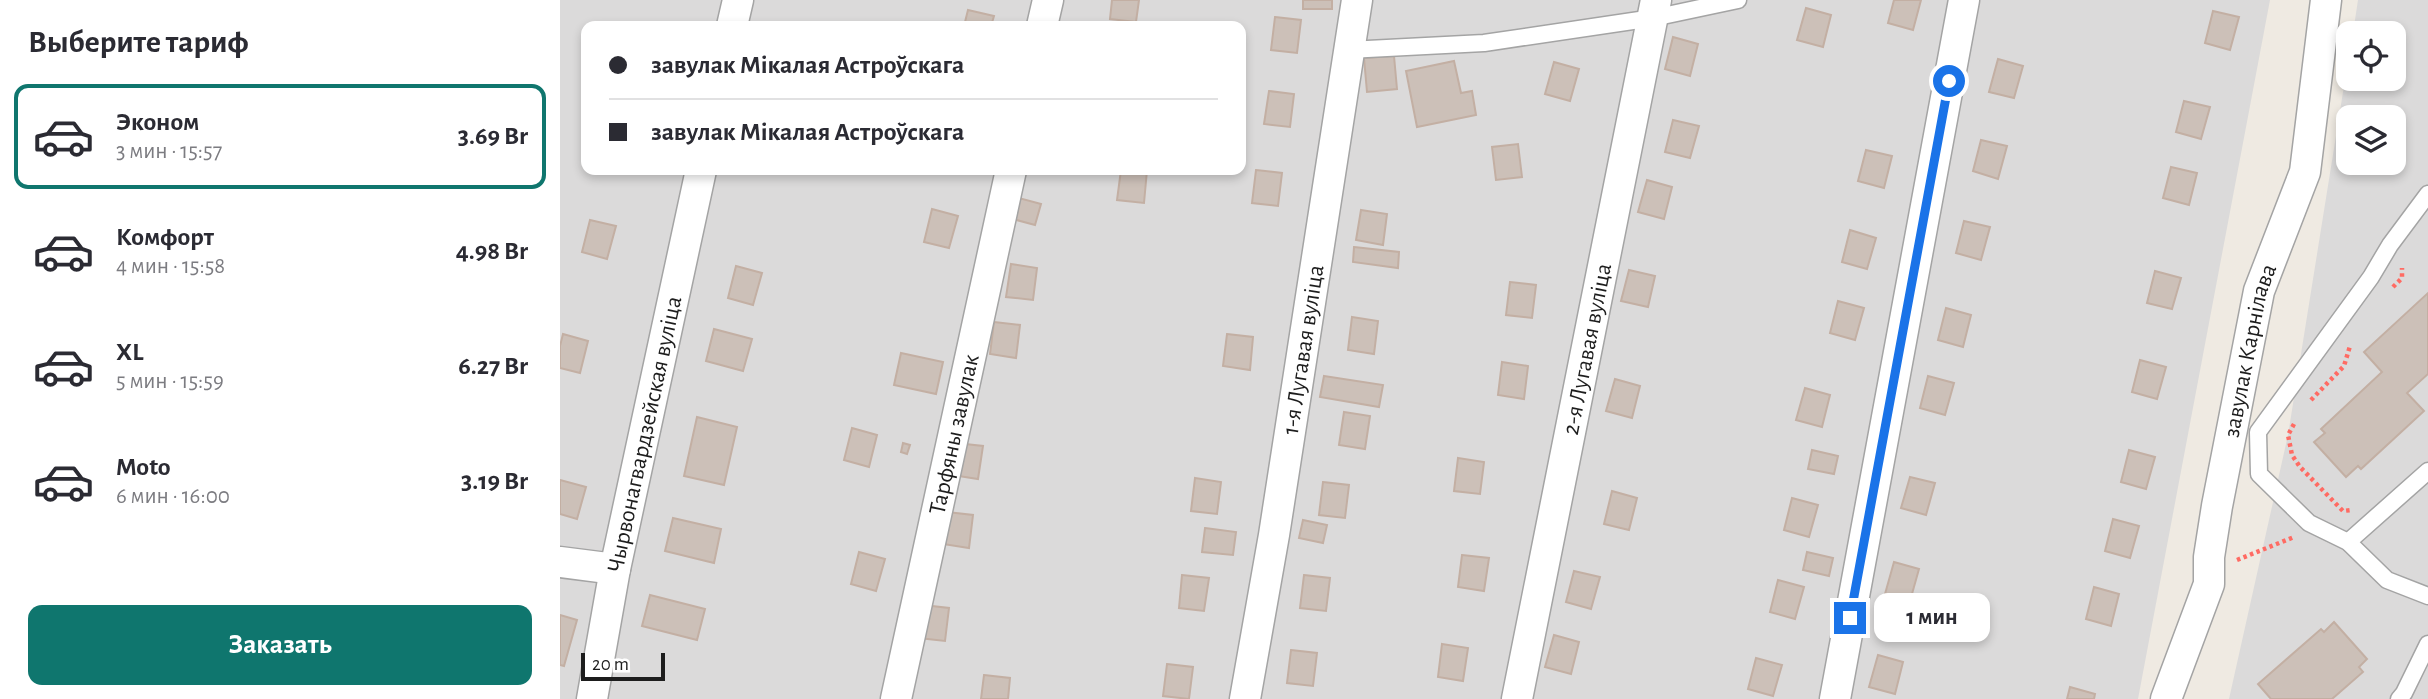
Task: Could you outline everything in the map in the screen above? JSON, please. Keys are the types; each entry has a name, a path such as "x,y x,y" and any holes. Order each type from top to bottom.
{"street":[{"path":"733,21 738,0"},
{"path":"1043,21 1048,0"},
{"name":"1-я Лугавая вуліца","path":"1245,699 1274,535 1357,0"},
{"path":"1835,699 1964,0"},
{"name":"завулак Карнілава","path":"2166,699 2209,584 2209,556 2217,506 2259,291 2305,172 2326,0"},
{"name":"2-я Лугавая вуліца","path":"1517,699 1655,9"},
{"name":"Чырвонагвардзейская вуліца","path":"592,699 615,569 700,175"},
{"name":"Тарфяны завулак","path":"896,699 1010,175"},
{"path":"560,562 615,569"}],"lane":[{"path":"1348,50 1484,43 1655,9 1738,0"},
{"path":"2428,194 2258,432 2259,474 2309,523 2348,542 2387,580 2428,596"},
{"path":"2348,542 2428,471"},
{"path":"2399,699 2428,644"}],"path":[{"path":"2384,294 2402,278 2402,229"},
{"path":"2303,409 2344,366 2351,342"},
{"path":"2298,418 2288,435 2292,455 2300,467 2343,512 2361,509"},
{"path":"2209,584 2241,557 2291,538 2336,505"}],"shaded area":[{"path":"560,0 2270,0 2138,699 560,699"},
{"path":"2358,0 2428,0 2428,699 2229,699 2288,435 2336,136 2336,175 2406,175 2406,105 2341,105 2343,91 2406,91 2406,21 2355,21"}],"building":[{"path":"1112,0 1139,0 1136,21 1110,19"},
{"path":"1303,0 1332,0 1332,9 1303,9"},
{"path":"1894,0 1921,0 1913,30 1888,23"},
{"path":"1806,8 1831,15 1823,47 1797,40"},
{"path":"968,10 994,16 992,21 965,21"},
{"path":"2213,11 2239,17 2230,50 2205,43"},
{"path":"1275,17 1301,20 1297,53 1271,50"},
{"path":"1673,37 1698,44 1690,76 1665,69"},
{"path":"1394,56 1397,89 1367,92 1364,58"},
{"path":"1998,59 2023,66 2014,98 1989,92"},
{"path":"1454,61 1461,93 1472,91 1476,115 1417,127 1406,71"},
{"path":"1554,62 1579,69 1570,101 1545,94"},
{"path":"1269,91 1294,94 1290,127 1264,124"},
{"path":"2184,101 2210,107 2201,139 2176,132"},
{"path":"1673,120 1699,126 1690,158 1665,152"},
{"path":"1981,140 2007,146 1998,179 1973,171"},
{"path":"1518,144 1522,177 1496,180 1492,147"},
{"path":"1866,150 1892,156 1884,188 1858,181"},
{"path":"2171,167 2197,173 2189,205 2163,198"},
{"path":"1256,170 1282,173 1278,206 1252,203"},
{"path":"1120,175 1147,175 1144,203 1117,200"},
{"path":"1647,180 1672,187 1664,219 1638,212"},
{"path":"1015,197 1041,204 1035,225 1009,218"},
{"path":"932,209 958,216 949,248 924,242"},
{"path":"1361,210 1387,214 1383,245 1356,240"},
{"path":"590,220 616,226 607,259 582,252"},
{"path":"1964,221 1990,227 1981,260 1956,253"},
{"path":"1850,230 1876,238 1867,269 1842,262"},
{"path":"1354,247 1399,252 1398,268 1353,262"},
{"path":"1011,264 1037,268 1033,300 1006,297"},
{"path":"736,266 762,273 753,305 728,298"},
{"path":"1629,270 1655,276 1648,307 1621,301"},
{"path":"2155,271 2181,278 2172,309 2147,303"},
{"path":"1510,282 1536,285 1532,318 1506,315"},
{"path":"2428,293 2428,374 2407,393 2424,411 2361,469 2358,466 2346,477 2314,442 2325,433 2321,429 2382,372 2364,352"},
{"path":"1838,301 1864,308 1855,340 1830,333"},
{"path":"1946,308 1971,315 1963,347 1938,340"},
{"path":"1352,317 1378,321 1374,354 1348,350"},
{"path":"994,322 1020,325 1016,358 990,354"},
{"path":"714,329 752,339 743,371 706,361"},
{"path":"563,334 588,341 580,373 560,368"},
{"path":"1227,334 1253,337 1250,370 1223,366"},
{"path":"901,353 943,362 936,394 894,385"},
{"path":"2140,360 2166,367 2157,399 2132,392"},
{"path":"1502,362 1528,366 1524,399 1498,395"},
{"path":"1324,376 1383,385 1379,407 1320,397"},
{"path":"1928,376 1954,383 1945,415 1920,408"},
{"path":"1615,379 1640,386 1632,418 1606,411"},
{"path":"1805,388 1830,395 1822,427 1796,420"},
{"path":"1344,412 1370,416 1365,449 1339,445"},
{"path":"697,417 737,427 724,485 684,476"},
{"path":"852,428 877,435 869,467 844,460"},
{"path":"903,443 910,445 907,454 901,452"},
{"path":"956,443 983,446 978,479 952,475"},
{"path":"1812,450 1838,456 1834,474 1808,469"},
{"path":"2129,450 2155,457 2146,489 2121,482"},
{"path":"1458,458 1484,462 1480,494 1454,491"},
{"path":"1910,477 1935,483 1926,515 1901,508"},
{"path":"1195,478 1221,482 1217,514 1191,511"},
{"path":"560,480 586,487 577,519 560,514"},
{"path":"1323,482 1349,485 1345,518 1319,515"},
{"path":"1612,491 1637,498 1629,530 1604,524"},
{"path":"1792,498 1818,505 1809,537 1784,530"},
{"path":"947,512 973,515 969,548 943,544"},
{"path":"673,518 721,529 714,563 665,551"},
{"path":"2113,519 2139,526 2130,558 2105,551"},
{"path":"1303,520 1327,525 1323,543 1299,538"},
{"path":"1205,528 1236,532 1233,555 1202,552"},
{"path":"859,552 885,559 876,591 851,584"},
{"path":"1807,552 1833,558 1829,576 1803,570"},
{"path":"1462,555 1489,558 1484,591 1458,587"},
{"path":"1894,562 1919,569 1910,601 1885,594"},
{"path":"1574,571 1600,577 1591,609 1566,602"},
{"path":"1182,575 1209,578 1204,611 1179,608"},
{"path":"1304,575 1330,578 1326,611 1300,608"},
{"path":"1778,580 1804,587 1795,619 1770,612"},
{"path":"2094,587 2119,594 2111,626 2086,619"},
{"path":"650,595 705,609 697,640 642,626"},
{"path":"923,605 949,608 945,641 919,638"},
{"path":"560,615 577,620 564,666 560,665"},
{"path":"2334,622 2367,659 2359,667 2363,672 2332,699 2271,699 2258,684 2321,629 2324,632"},
{"path":"1554,635 1579,642 1571,674 1545,667"},
{"path":"1442,644 1468,648 1463,681 1438,677"},
{"path":"1291,650 1317,653 1313,686 1287,683"},
{"path":"1878,655 1903,662 1895,694 1869,687"},
{"path":"1756,658 1782,665 1773,696 1748,689"},
{"path":"1167,664 1193,667 1189,699 1163,696"},
{"path":"984,675 1010,678 1008,699 981,699"},
{"path":"2070,687 2095,694 2094,699 2067,699"}],"route":[{"path":"1850,618 1949,81"}]}
